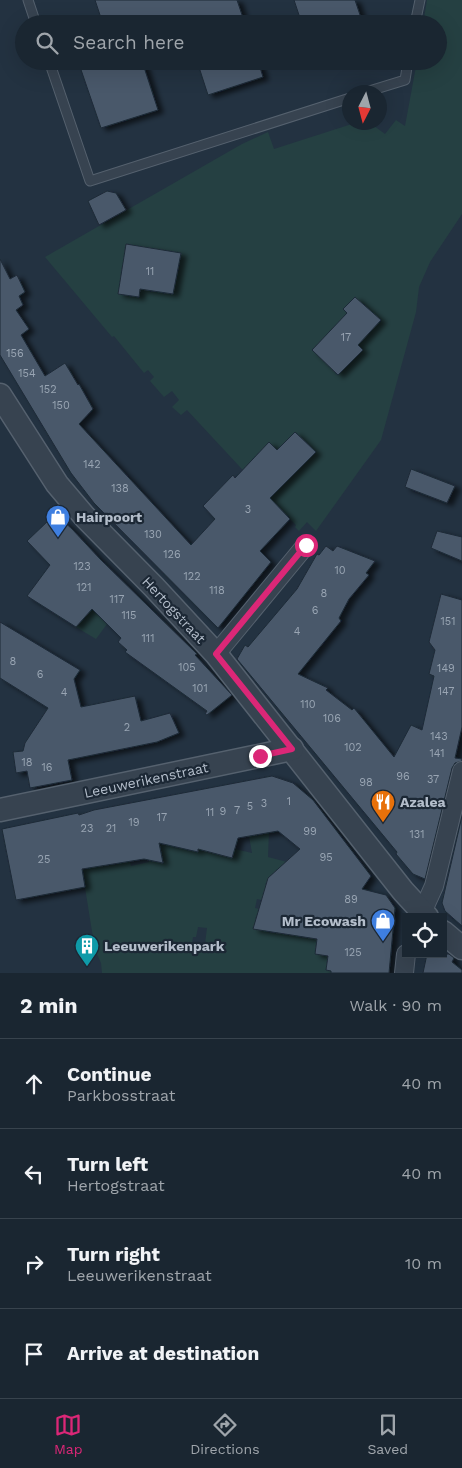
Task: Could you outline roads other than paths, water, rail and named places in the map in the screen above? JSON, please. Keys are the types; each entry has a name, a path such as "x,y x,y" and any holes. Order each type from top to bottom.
{"street":[{"name":"Hertogstraat","path":"0,395 57,484 79,511 154,587 216,654 421,913"},
{"path":"216,654 306,545"},
{"name":"Leeuwerikenstraat","path":"0,810 292,749"},
{"path":"424,913 434,886 462,771"},
{"path":"447,935 462,948"},
{"path":"404,973 406,958"}],"lane":[{"path":"28,0 33,15"},
{"path":"417,15 420,0"},
{"path":"52,70 90,181 342,101"},
{"path":"387,86 405,80 407,70"}],"place":[{"name":"Hairpoort","path":"58,538"},
{"name":"Azalea","path":"383,823"},
{"name":"Mr Ecowash","path":"383,942"},
{"name":"Leeuwerikenpark","path":"87,967"}]}
